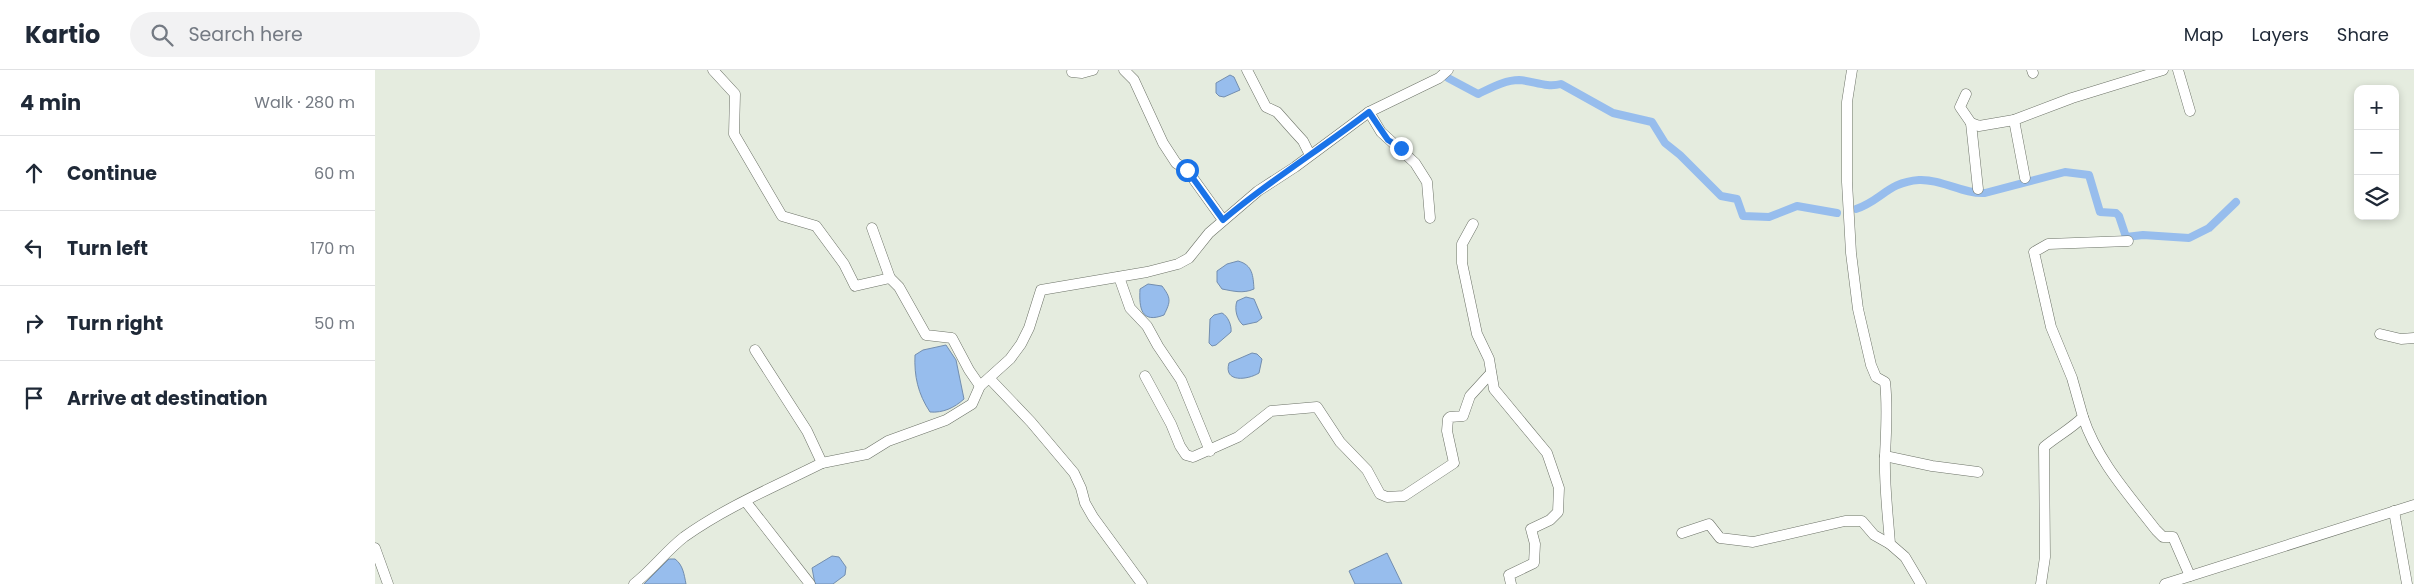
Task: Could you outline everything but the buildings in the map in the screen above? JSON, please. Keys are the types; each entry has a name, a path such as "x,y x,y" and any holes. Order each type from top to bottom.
{"street":[{"path":"713,70 735,94 734,134 782,216 816,226 844,264 855,286 890,278"},
{"path":"1072,72 1082,73 1093,70"},
{"path":"1125,70 1133,80 1163,143 1175,163 1187,170 1223,220"},
{"path":"1247,70 1266,107 1277,112 1303,141 1310,155"},
{"path":"634,584 682,539 746,502 822,462 867,454 888,441 946,420 972,404 980,386 990,379 1021,344 1041,290 1119,277 1178,264 1189,258 1209,233 1258,191 1369,112 1439,78 1448,70"},
{"path":"1852,70 1847,102 1847,190 1851,253 1858,309 1871,365 1876,377 1885,382 1887,422 1885,504 1890,544"},
{"path":"1971,123 1979,126 2014,120 2072,98 2163,70"},
{"path":"2178,70 2190,112"},
{"path":"1966,94 1960,107 1971,123 1978,189"},
{"path":"1369,112 1381,132 1415,163 1427,182 1430,218"},
{"path":"2014,120 2025,178"},
{"path":"1473,224 1462,244 1462,263 1477,334 1489,358 1493,388 1547,453 1559,488 1558,512 1550,520 1531,529 1535,544 1534,563 1509,575 1511,584"},
{"path":"871,228 890,278 899,287 926,335 952,338 980,386"},
{"path":"2128,241 2049,244 2034,252 2051,327 2072,378 2089,435 2115,475 2156,530 2163,537 2173,537 2190,576"},
{"path":"1119,277 1130,308 1147,326 1181,380 1210,451"},
{"path":"2380,334 2401,339 2414,338"},
{"path":"755,350 807,431 822,462"},
{"path":"1145,376 1159,400 1180,446 1187,454 1193,457 1238,437 1271,411 1317,407 1340,442 1367,470 1381,494 1387,497 1399,497 1454,462 1447,431 1448,419 1463,416 1470,396 1491,374"},
{"path":"990,379 1031,422 1074,473 1085,503 1093,517 1142,584"},
{"path":"2041,584 2045,557 2044,447 2059,434 2073,428 2083,417"},
{"path":"1885,456 1932,466 1977,472"},
{"path":"746,502 809,584"},
{"path":"2165,584 2414,505"},
{"path":"2395,511 2407,584"},
{"path":"1682,533 1709,524 1720,538 1753,542 1845,521 1862,521 1874,535 1890,544 1905,556 1921,584"},
{"path":"375,548 388,584"}],"water":[{"path":"1230,75 1234,77 1240,90 1224,97 1219,96 1216,93 1216,83"},
{"path":"1238,261 1247,265 1251,272 1254,289 1250,291 1242,292 1222,289 1217,282 1217,271 1227,264"},
{"path":"1148,284 1162,286 1167,294 1169,303 1164,315 1150,317 1146,316 1143,312 1140,302 1140,289"},
{"path":"1246,297 1254,299 1262,318 1257,322 1243,325 1237,314 1236,304 1237,301"},
{"path":"1222,313 1229,321 1231,332 1216,345 1212,346 1209,343 1210,319 1214,315"},
{"path":"946,345 956,360 964,399 948,409 930,412 922,398 918,385 915,355 923,350"},
{"path":"1252,353 1257,354 1262,359 1259,373 1243,378 1233,377 1228,369 1229,363"},
{"path":"1387,553 1402,584 1355,584 1349,571"},
{"path":"832,556 839,557 846,567 845,575 833,584 815,584 812,568"},
{"path":"669,559 675,559 680,564 686,584 644,584"}],"waterway":[{"path":"1448,78 1478,94 1514,80 1550,85 1561,84 1613,113 1652,122 1665,143 1680,155 1721,196 1737,199 1743,216 1769,217 1797,206 1837,213"},
{"path":"1856,209 1865,206 1892,188 1908,181 1928,180 1968,191 1985,193 2065,172 2089,175 2100,212 2116,213 2119,216 2126,237 2143,235 2189,238 2209,228 2236,202"}],"route":[{"path":"1187,170 1223,220 1258,191 1295,167 1369,112 1388,140 1401,148"}]}
